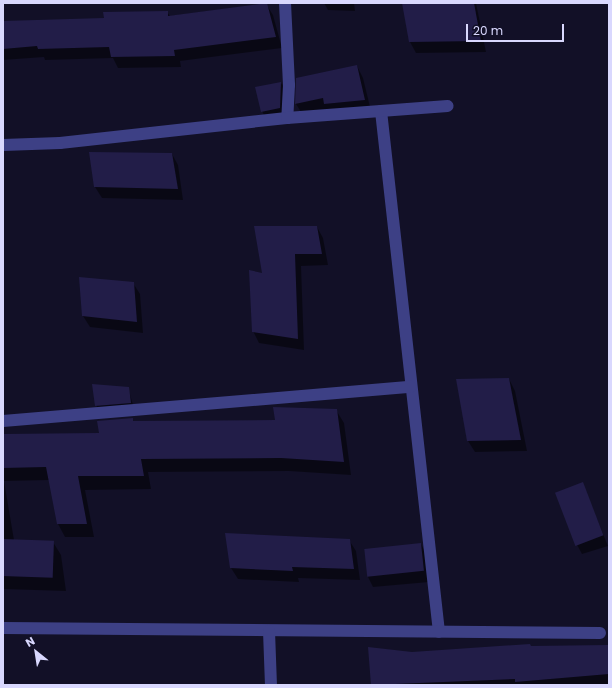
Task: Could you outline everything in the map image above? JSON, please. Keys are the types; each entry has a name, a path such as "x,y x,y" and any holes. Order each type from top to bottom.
{"street":[{"path":"285,3 289,85 287,118"},
{"path":"3,146 60,143 287,118 448,106"},
{"path":"381,111 438,632"},
{"path":"3,421 411,387"},
{"path":"3,628 600,633"},
{"path":"269,631 271,685"}],"building":[{"path":"267,3 276,37 174,50 175,56 111,57 109,47 38,49 37,46 3,49 3,21 104,18 103,12 168,11 168,16"},
{"path":"402,3 474,3 481,41 409,42"},
{"path":"357,65 365,100 324,104 323,98 295,104 296,78"},
{"path":"281,82 280,108 261,112 255,87"},
{"path":"89,152 172,153 178,189 94,187"},
{"path":"254,226 317,226 322,254 295,254 298,339 252,332 249,270 262,273"},
{"path":"79,277 134,282 137,322 82,316"},
{"path":"509,378 521,440 467,441 456,379"},
{"path":"92,384 129,387 131,403 95,406"},
{"path":"273,407 337,409 344,462 281,458 141,459 144,476 78,476 87,524 57,524 46,467 3,468 3,434 99,433 97,421 133,418 133,421 275,420"},
{"path":"583,482 603,535 575,546 555,493"},
{"path":"225,533 350,539 354,569 292,567 293,571 230,568"},
{"path":"3,539 54,541 53,578 3,576"},
{"path":"421,543 424,571 367,577 364,549"},
{"path":"530,644 531,646 609,645 609,674 515,682 515,679 371,685 368,647 412,652"}]}
